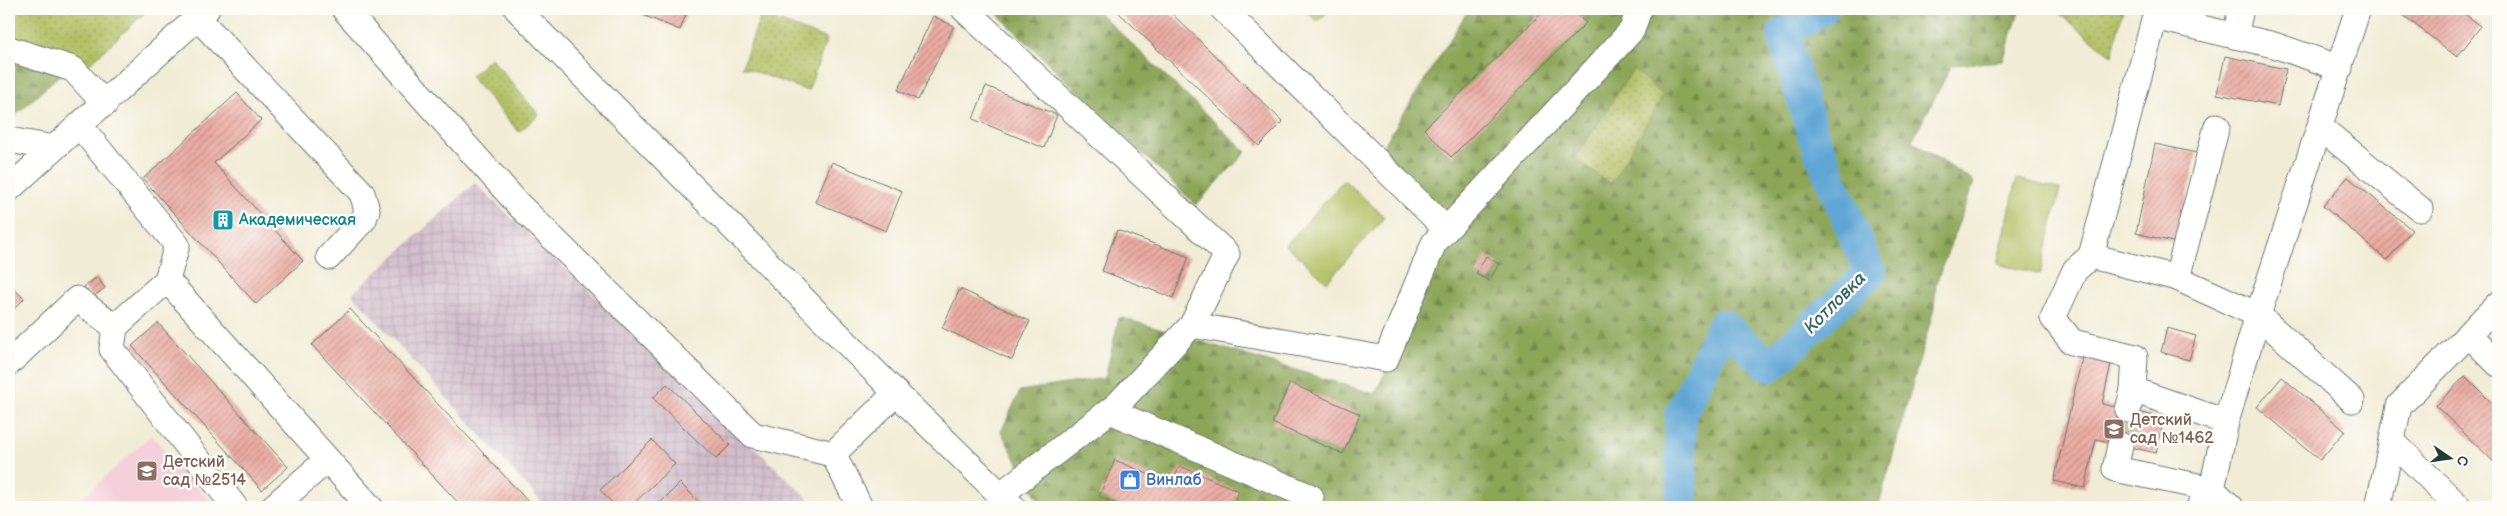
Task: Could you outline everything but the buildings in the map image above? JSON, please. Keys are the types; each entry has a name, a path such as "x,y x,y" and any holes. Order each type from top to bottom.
{"street":[{"path":"344,9 518,204 752,435 832,454 860,507"},
{"path":"517,9 896,393 1007,501 1110,411 1192,326 1227,254 964,9"},
{"path":"1223,9 1446,229"},
{"path":"1192,326 1386,359 1434,243 1632,30 1639,9"},
{"path":"2235,36 2242,9"},
{"path":"2205,498 2258,315 2321,128 2358,9"},
{"path":"9,189 202,13 362,193 367,210 364,219 329,257"},
{"path":"2226,422 2130,400 2135,357 2072,342 2053,318 2075,270 2091,256 2156,13 2235,36 2274,45 2340,68"},
{"path":"9,50 73,68 104,104"},
{"path":"80,126 177,245 167,280 115,327 112,349 235,507"},
{"path":"2177,278 2217,126"},
{"path":"2321,128 2420,209"},
{"path":"9,140 54,148"},
{"path":"2091,256 2177,278 2258,315 2352,400"},
{"path":"167,280 370,507"},
{"path":"9,363 77,299 115,327"},
{"path":"2378,507 2399,406 2498,304"},
{"path":"2468,334 2498,364"},
{"path":"832,454 896,393"},
{"path":"1110,411 1311,497"},
{"path":"2392,442 2459,507"},
{"path":"2120,445 2115,469 2231,507"},
{"path":"273,507 327,460"}],"shaded area":[{"path":"475,183 817,507 546,507 352,294"},
{"name":"Детский сад №2514","path":"151,435 214,507 73,507"}],"green space":[{"path":"9,9 149,9 87,66 9,43"},
{"path":"992,9 1095,9 1246,152 1196,205"},
{"path":"1304,9 1330,9 1318,22"},
{"path":"1469,9 2020,9 2003,61 1952,65 1912,141 1974,182 1936,283 1934,308 1879,504 1875,507 1042,507 1001,432 1020,391 1105,378 1119,317 1375,394 1444,245 1372,164"},
{"path":"2054,9 2123,9 2112,56"},
{"path":"761,15 827,39 808,91 742,67"},
{"path":"9,55 64,71 9,121"},
{"path":"491,58 539,115 519,132 470,76"},
{"path":"1633,69 1663,95 1611,184 1575,159"},
{"path":"2017,179 2060,189 2040,274 1997,264"},
{"path":"1344,180 1385,217 1327,282 1286,245"}],"waterway":[{"name":"Котловка","path":"1682,507 1680,415 1723,325 1770,366 1870,273 1814,138 1783,34 1822,9"}],"tunnel":[{"path":"2120,445 2128,410"}],"place":[{"name":"Академическая","path":"223,220"},
{"name":"Детский сад №1462","path":"2114,429"},
{"name":"Детский сад №2514","path":"147,471"},
{"name":"Винлаб","path":"1130,480"}]}
